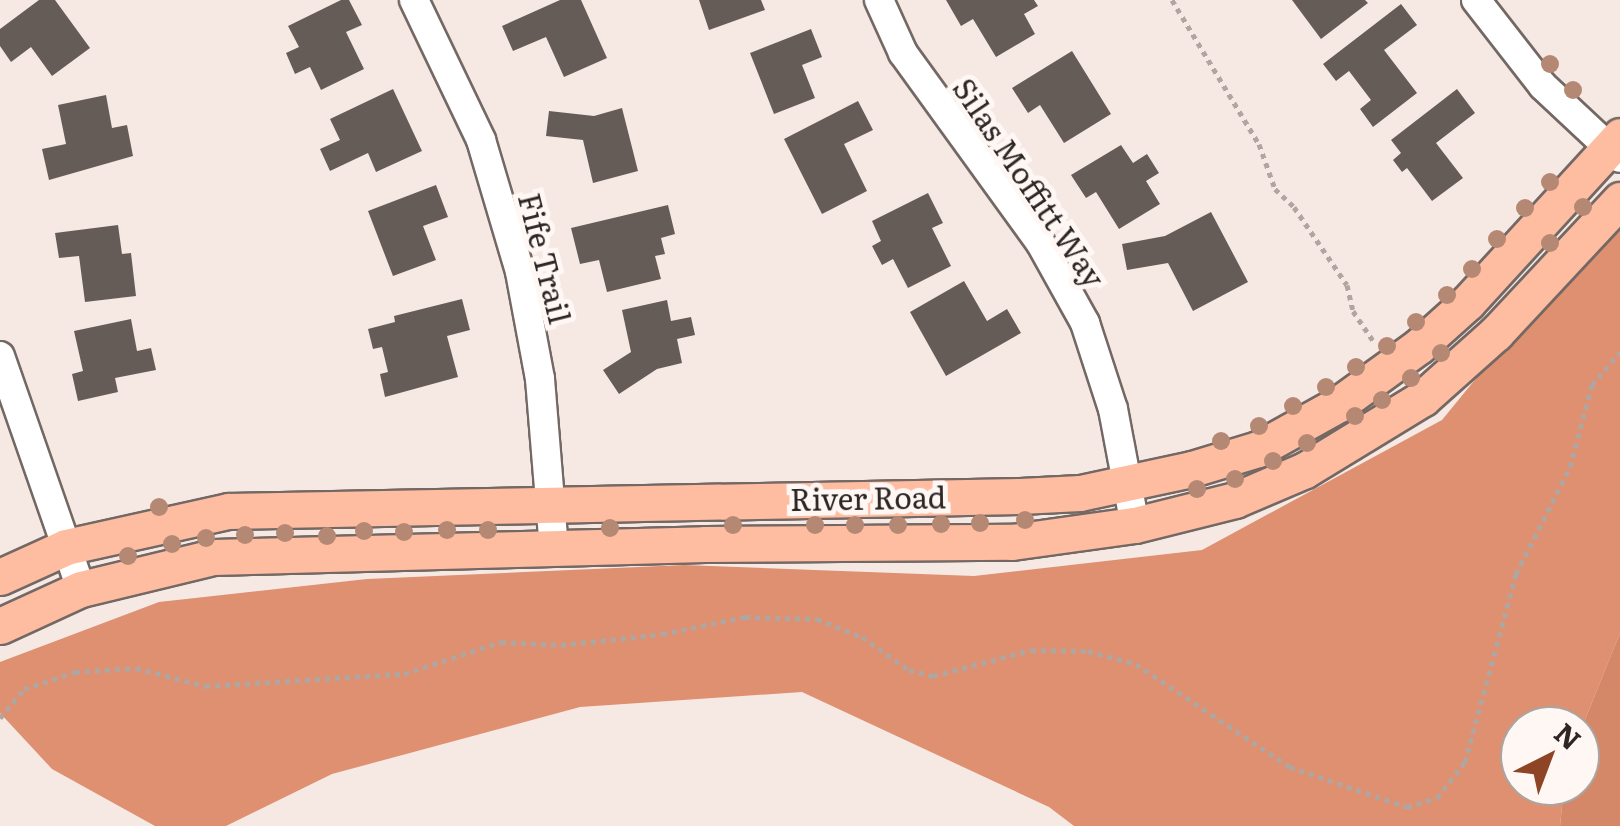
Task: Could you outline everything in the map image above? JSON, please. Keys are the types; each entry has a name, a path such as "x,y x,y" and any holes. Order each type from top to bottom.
{"main road":[{"name":"River Road","path":"0,576 66,546 228,512 1020,496 1080,493 1127,484 1258,449 1366,386 1468,302 1616,147"},
{"name":"River Road","path":"0,626 81,590 213,558 554,548 1012,542 1135,526 1236,500 1365,437 1423,398 1496,334 1620,200"}],"street":[{"name":"Fife Trail","path":"414,0 481,140 520,272 540,380 554,548"},
{"name":"Silas Moffitt Way","path":"879,0 903,53 1040,242 1085,322 1104,374 1135,526"},
{"path":"1476,0 1543,86 1616,147"},
{"path":"0,356 8,412 81,590"}],"path":[{"path":"1172,0 1259,144 1275,189 1294,207 1347,286 1353,310 1374,342"},
{"path":"0,718 24,689 76,672 136,668 205,686 404,674 501,642 561,645 662,634 744,617 817,619 862,637 909,670 933,676 1032,650 1088,651 1136,664 1290,767 1407,807 1437,798 1464,762 1516,574 1570,468 1592,386 1620,352"}],"shaded area":[{"path":"1620,203 1620,633 1591,706 1500,706 1500,806 1562,806 1560,826 1074,826 1049,807 802,692 580,707 332,774 226,826 155,826 52,769 0,713 0,662 159,602 367,579 684,565 974,576 1202,550 1442,420"},
{"path":"1620,633 1620,826 1560,826 1562,806 1600,806 1600,706 1591,706"}],"building":[{"path":"39,0 55,0 90,48 52,76 31,47 11,62 0,46 0,29"},
{"path":"341,0 349,0 362,25 346,32 364,69 321,90 310,67 295,74 286,53 299,47 288,26"},
{"path":"560,0 581,0 607,58 564,77 546,37 513,51 502,26"},
{"path":"699,0 761,0 765,10 709,30"},
{"path":"946,0 1034,0 1038,6 1024,14 1035,34 996,57 973,19 961,26"},
{"path":"1292,0 1365,0 1368,3 1321,39"},
{"path":"1401,4 1417,25 1384,50 1417,93 1373,127 1360,109 1371,100 1349,71 1336,81 1323,64"},
{"path":"811,29 822,57 802,65 815,98 774,114 750,53"},
{"path":"1072,51 1111,114 1064,143 1040,105 1028,113 1012,88"},
{"path":"393,89 422,151 376,172 368,153 330,171 320,149 340,140 330,119"},
{"path":"1457,89 1475,113 1436,143 1463,178 1432,201 1407,168 1402,172 1393,160 1401,153 1391,140"},
{"path":"106,95 112,128 127,125 133,156 49,180 42,149 66,144 58,105"},
{"path":"858,101 873,130 844,144 867,191 822,214 784,139"},
{"path":"622,108 638,171 593,183 583,140 546,136 549,111 594,116"},
{"path":"1121,145 1133,163 1147,154 1159,173 1146,181 1160,204 1119,229 1096,192 1086,198 1071,175"},
{"path":"436,185 448,217 423,226 436,260 393,276 368,211"},
{"path":"928,193 943,223 932,228 951,266 908,288 893,259 882,265 872,246 881,241 872,221"},
{"path":"668,205 675,234 661,238 665,254 655,256 661,279 607,292 599,260 580,264 571,228"},
{"path":"1211,212 1248,282 1193,311 1168,263 1127,270 1122,244 1165,236"},
{"path":"118,225 122,254 131,253 136,296 85,302 79,256 59,258 55,233"},
{"path":"964,281 987,321 1007,309 1021,333 946,376 910,312"},
{"path":"462,299 470,330 447,336 458,377 385,397 380,374 388,372 382,347 373,349 368,329 395,322 394,316"},
{"path":"667,300 671,321 691,317 695,335 677,339 682,363 657,369 619,394 603,370 631,352 622,310"},
{"path":"131,319 137,351 151,348 156,370 115,378 118,392 78,401 72,374 83,371 74,331"}]}
